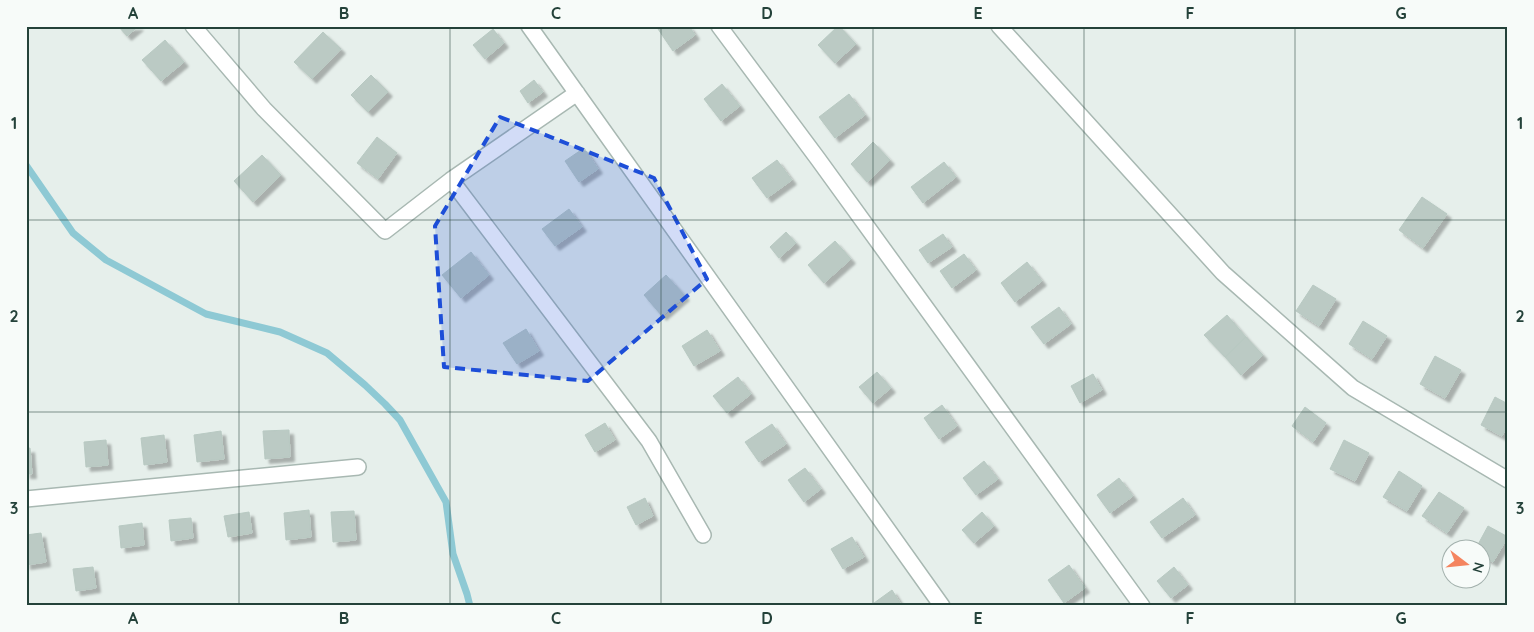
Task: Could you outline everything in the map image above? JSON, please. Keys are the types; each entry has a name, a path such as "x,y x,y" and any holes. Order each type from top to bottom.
{"street":[{"path":"194,26 264,109 384,231 451,180 577,93"},
{"path":"529,26 942,606"},
{"path":"719,26 824,166 1142,606"},
{"path":"999,26 1223,273 1352,388 1508,480"},
{"path":"451,180 649,441 703,535"},
{"path":"26,499 358,467"}],"highlighted area":[{"path":"500,117 654,178 707,279 588,381 444,367 435,226"}],"building":[{"path":"118,26 139,26 127,36"},
{"path":"662,26 689,26 695,35 673,51 658,29"},
{"path":"838,26 856,44 835,63 818,45"},
{"path":"493,29 504,43 485,59 473,45"},
{"path":"323,32 341,49 312,79 294,62"},
{"path":"165,40 184,62 161,81 142,60"},
{"path":"371,75 388,92 368,112 351,95"},
{"path":"534,80 543,92 528,103 520,91"},
{"path":"722,84 740,106 721,121 704,99"},
{"path":"849,94 865,115 835,138 819,117"},
{"path":"377,137 397,153 378,179 357,163"},
{"path":"873,142 890,160 867,182 851,164"},
{"path":"584,148 598,169 579,182 565,161"},
{"path":"262,155 281,175 253,202 234,181"},
{"path":"777,160 792,180 767,198 752,178"},
{"path":"944,162 956,177 923,203 911,187"},
{"path":"1422,197 1447,214 1423,248 1399,230"},
{"path":"569,209 582,227 555,246 542,229"},
{"path":"786,232 796,243 779,258 770,247"},
{"path":"943,234 952,247 928,263 919,250"},
{"path":"835,241 851,259 824,283 808,265"},
{"path":"471,252 489,275 461,298 442,275"},
{"path":"964,254 976,270 952,288 940,271"},
{"path":"1027,262 1042,281 1015,302 1001,283"},
{"path":"666,275 685,296 662,316 644,295"},
{"path":"1313,285 1336,299 1319,326 1296,311"},
{"path":"1059,307 1071,324 1044,344 1031,327"},
{"path":"1227,315 1246,337 1225,357 1204,335"},
{"path":"1363,321 1387,336 1372,359 1349,344"},
{"path":"526,329 539,351 517,364 503,343"},
{"path":"707,330 720,351 694,366 682,346"},
{"path":"1246,337 1263,355 1241,375 1225,357"},
{"path":"1435,356 1461,370 1445,398 1420,384"},
{"path":"877,372 891,388 873,403 859,387"},
{"path":"1093,374 1102,390 1080,403 1071,386"},
{"path":"738,377 751,394 727,413 713,396"},
{"path":"1495,397 1508,404 1508,425 1502,436 1481,425"},
{"path":"942,405 957,426 939,439 924,418"},
{"path":"1305,407 1326,423 1313,442 1292,426"},
{"path":"605,423 615,440 595,452 585,435"},
{"path":"772,424 786,444 759,462 745,442"},
{"path":"289,430 290,457 265,459 263,431"},
{"path":"221,431 224,459 197,462 194,435"},
{"path":"164,435 167,462 144,465 141,438"},
{"path":"106,440 108,465 86,467 84,442"},
{"path":"1344,440 1369,453 1355,481 1330,469"},
{"path":"30,448 32,474 26,474 26,449"},
{"path":"984,461 998,479 976,495 963,478"},
{"path":"805,468 821,489 804,502 788,480"},
{"path":"1399,471 1422,486 1407,511 1383,497"},
{"path":"1119,478 1133,496 1110,513 1097,495"},
{"path":"1439,492 1464,508 1447,533 1422,516"},
{"path":"645,498 653,516 636,525 627,507"},
{"path":"1183,498 1195,515 1162,538 1150,522"},
{"path":"309,510 311,537 286,540 284,513"},
{"path":"354,511 356,540 333,542 331,512"},
{"path":"249,512 252,533 228,537 224,516"},
{"path":"982,512 994,526 974,543 962,530"},
{"path":"191,518 193,538 171,541 169,520"},
{"path":"142,523 144,545 121,548 119,526"},
{"path":"1488,526 1508,537 1493,562 1492,540 1480,540"},
{"path":"41,533 46,562 26,565 26,535"},
{"path":"852,537 864,557 843,569 831,549"},
{"path":"1069,565 1085,588 1064,603 1048,580"},
{"path":"93,567 96,588 76,591 73,569"},
{"path":"1174,567 1188,585 1171,598 1157,581"},
{"path":"892,590 902,606 876,606 874,603"}],"waterway":[{"path":"26,165 73,233 106,260 206,314 280,332 327,353 385,404 400,420 446,502 453,554 470,606"}]}
